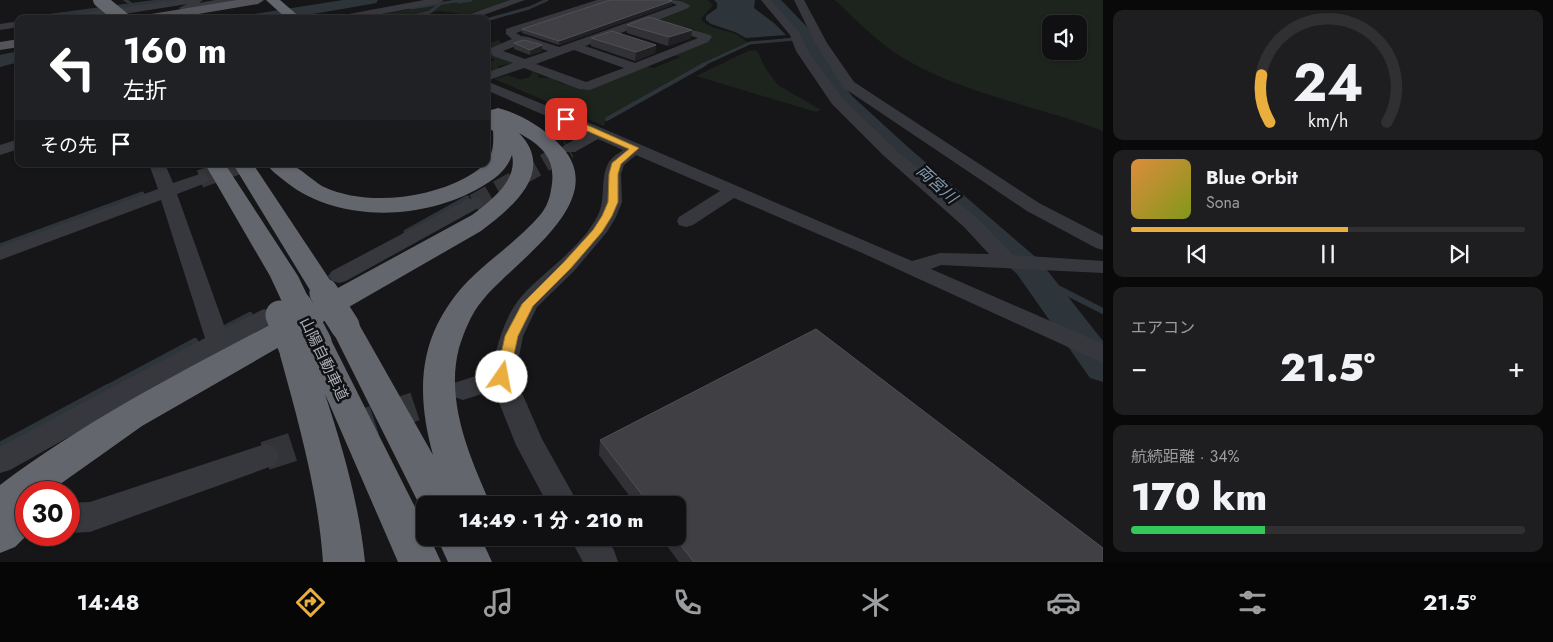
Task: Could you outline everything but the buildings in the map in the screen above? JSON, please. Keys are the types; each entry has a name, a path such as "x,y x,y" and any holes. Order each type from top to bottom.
{"highway":[{"path":"278,2 292,15"},
{"path":"278,2 300,15"},
{"path":"86,11 121,9"},
{"path":"281,167 297,181 321,194 335,198 366,204 416,202 457,191 487,174 498,163 502,154 504,144 499,120"},
{"path":"61,481 94,457 142,428 462,244 506,214 530,188 536,176 538,163 536,153 499,120"},
{"path":"467,496 454,467 446,441 440,410 438,371 444,346 454,320 467,300 553,215 561,200 565,186 565,173 556,151 538,134 499,120"},
{"path":"0,509 44,474 130,416 472,226 490,212 505,200 514,187 522,173 524,160 522,150 499,120"},
{"name":"山陽自動車道","path":"244,167 332,284 319,341 420,562"},
{"path":"207,171 284,276 280,313 319,341 330,468 343,534 344,562"},
{"name":"山陽自動車道","path":"319,341 433,496"},
{"path":"0,533 15,519"},
{"path":"462,546 471,562"},
{"path":"475,546 476,562"}],"main road":[{"path":"169,15 258,0"},
{"path":"197,15 278,2"},
{"path":"0,46 15,44"},
{"path":"0,51 15,48"}],"street":[{"path":"73,15 86,11 198,0"},
{"path":"141,15 233,0"},
{"path":"361,15 438,0"},
{"path":"473,15 520,0"},
{"path":"558,51 511,34 510,31 607,0"},
{"path":"490,76 558,51 579,48 621,36 685,6 669,0"},
{"path":"766,0 795,34 802,51 837,101 890,152 972,223 1007,261"},
{"path":"799,0 821,43 849,85 1033,207 1103,244"},
{"path":"524,39 495,50 497,53 590,86 704,40 706,37 653,21"},
{"path":"0,27 15,25"},
{"path":"656,47 673,53"},
{"path":"538,68 579,48 637,68"},
{"path":"490,88 599,132 1102,354"},
{"path":"569,149 599,132"},
{"path":"0,150 15,145"},
{"path":"559,496 530,445 502,377 511,336 528,304 567,266 597,232 613,202 613,174 617,163 635,148"},
{"path":"158,167 218,341"},
{"path":"0,254 168,191 207,171"},
{"path":"686,221 732,191"},
{"path":"332,284 474,203"},
{"path":"910,268 940,259 1103,267"},
{"path":"0,462 218,341 280,313"},
{"path":"463,390 502,377"},
{"path":"80,517 90,517 265,456"},
{"path":"591,546 602,562"}],"shaded area":[{"path":"473,0 513,0 465,15 439,11 424,15 377,15 439,4 429,12 439,5"},
{"path":"674,0 708,0 713,5 701,19 712,27 731,32 749,43 692,69 605,122 604,126 494,79 508,75 522,79 531,76 532,71 539,75 538,78 551,78 561,83 592,89 647,66 654,68 680,57 674,55 708,40 693,29 656,20 688,6 687,3"},
{"path":"714,0 755,0 754,8 786,35 746,38 711,24 706,20 706,16 717,8 717,3"},
{"path":"835,0 1103,0 1103,131 953,82 905,59 869,32"},
{"path":"499,40 502,45 496,46 516,63 498,66 498,69 490,73 490,62 495,60 490,58 490,43"},
{"path":"755,50 778,85 821,110 816,112 696,76 748,51"}],"waterway":[{"path":"125,0 130,3"},
{"path":"78,15 186,0"},
{"path":"279,15 371,0"},
{"path":"411,8 463,0"},
{"path":"459,2 471,0"},
{"path":"490,19 529,8 547,0"},
{"name":"両宮川","path":"773,0 804,34 827,76 845,100 900,153 1028,267 1103,368"},
{"path":"418,15 430,12 440,4"},
{"path":"702,65 750,43 806,38"},
{"path":"0,61 15,57"},
{"path":"607,119 705,64"},
{"path":"0,246 142,194"},
{"path":"406,232 467,198"},
{"path":"1036,277 1103,311"},
{"path":"221,330 250,315"},
{"path":"105,389 195,341"},
{"path":"0,446 108,388"}],"tunnel":[{"path":"474,203 569,149"},
{"path":"200,179 234,167"},
{"path":"265,456 450,395"}],"route":[{"path":"502,377 511,336 528,304 567,266 597,232 613,202 613,174 617,163 635,148 566,119"}]}
